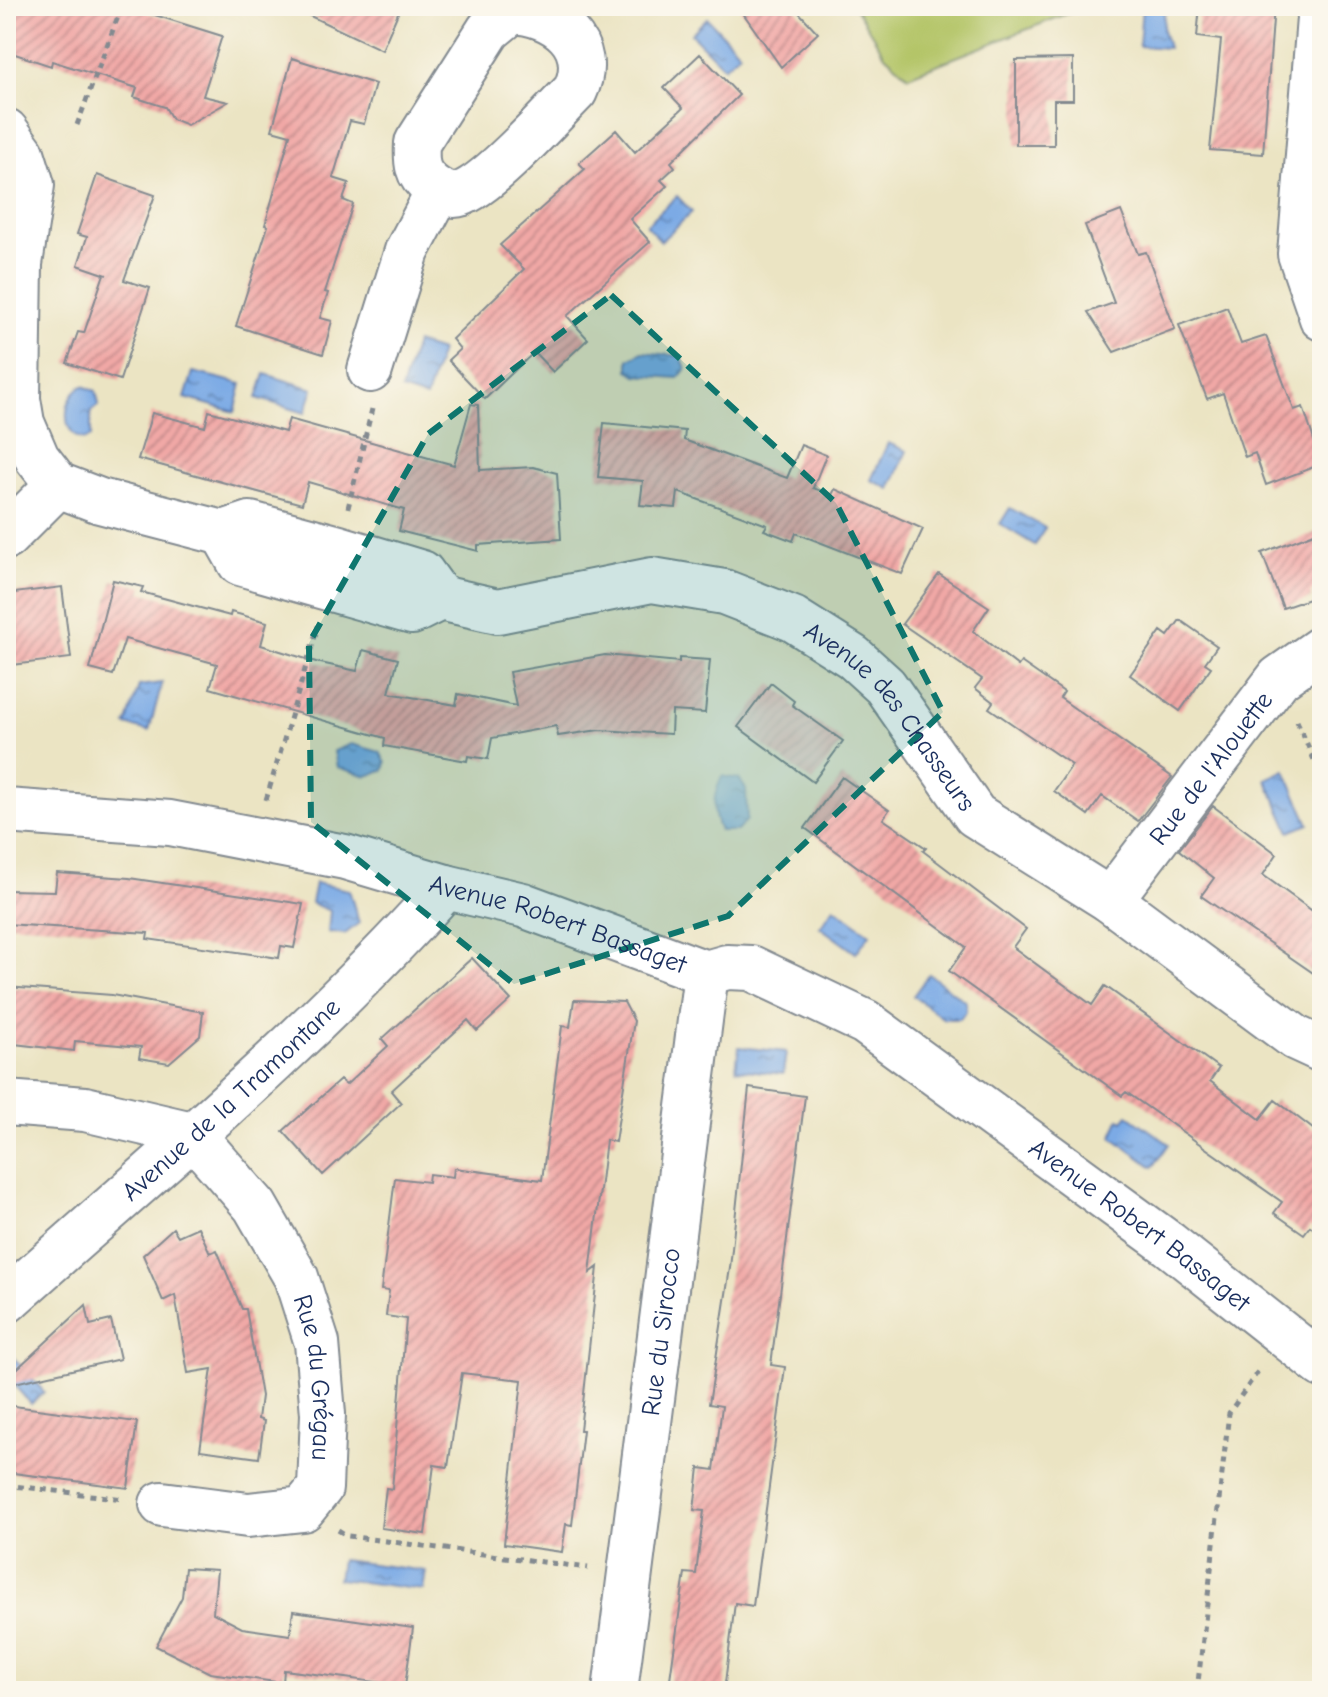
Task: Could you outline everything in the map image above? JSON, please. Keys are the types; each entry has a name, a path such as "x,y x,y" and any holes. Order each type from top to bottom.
{"street":[{"path":"1320,6 1300,254 1322,318"},
{"path":"512,8 538,14 563,26 579,52 579,82 575,91 478,184 458,195 438,192 423,179 415,165 417,143 489,30 512,8"},
{"path":"6,131 22,153 32,185 20,264 18,399 22,423 37,458 58,485 6,537"},
{"path":"370,370 407,251 438,192"},
{"name":"Avenue des Chasseurs","path":"58,485 100,501 223,533 250,524 422,573 440,598 498,611 652,580 724,592 793,619 853,657 885,686 975,815 1110,900 1296,1038 1322,1050"},
{"name":"Rue de l'Alouette","path":"1110,900 1279,678 1322,648"},
{"name":"Avenue Robert Bassaget","path":"6,811 170,823 262,839 345,857 446,887 523,905 706,973 727,967 751,968 865,1022 1169,1244 1322,1365"},
{"name":"Avenue de la Tramontane","path":"6,1301 192,1134 397,941 446,887"},
{"name":"Rue du Sirocco","path":"615,1691 706,973"},
{"path":"6,1103 85,1109 192,1134"},
{"name":"Rue du Grégau","path":"192,1134 255,1206 296,1277 317,1343 323,1414 320,1488 303,1509"},
{"path":"162,1504 248,1515 303,1509"}],"path":[{"path":"77,125 122,6"},
{"path":"1279,678 1322,778"},
{"path":"1197,1691 1229,1413 1283,1337"},
{"path":"6,1485 162,1504"},
{"path":"303,1509 348,1536 630,1573"}],"highlighted area":[{"path":"611,295 836,503 943,712 728,916 514,984 311,822 309,643 428,434"}],"green space":[{"path":"854,6 1087,6 908,76 885,55"}],"water":[{"path":"1142,6 1165,6 1163,30 1168,48 1139,46"},
{"path":"707,18 740,53 724,67 691,34"},
{"path":"677,196 692,212 661,241 646,225"},
{"path":"416,343 441,351 426,398 401,390"},
{"path":"642,352 681,356 686,369 678,378 636,375 629,370 629,359"},
{"path":"193,372 242,384 235,412 185,398"},
{"path":"265,374 313,389 305,413 257,398"},
{"path":"83,386 96,391 99,405 91,411 91,437 85,440 71,432 67,415 71,398"},
{"path":"888,443 907,451 890,489 871,480"},
{"path":"1010,508 1045,528 1035,545 1000,524"},
{"path":"162,683 149,731 126,725 139,686"},
{"path":"351,744 380,752 386,763 384,770 367,776 337,767 334,751"},
{"path":"1285,770 1309,824 1290,832 1266,779"},
{"path":"722,776 739,779 746,789 747,820 737,831 720,831 715,817 714,803"},
{"path":"315,883 349,890 359,923 345,934 328,932 330,911 311,903"},
{"path":"834,907 870,934 856,953 820,927"},
{"path":"929,974 966,1002 966,1011 960,1019 944,1019 913,996"},
{"path":"739,1047 786,1052 783,1074 736,1069"},
{"path":"1128,1115 1169,1144 1153,1167 1112,1137 1119,1119 1123,1121"},
{"path":"12,1356 44,1392 31,1404 6,1376 6,1362"},
{"path":"341,1560 426,1571 423,1590 338,1579"}],"building":[{"path":"6,6 126,6 222,36 203,96 228,102 187,125 172,119 165,107 134,97 137,88 52,61 51,66 6,51"},
{"path":"289,6 401,6 382,50"},
{"path":"738,6 793,6 818,33 781,67"},
{"path":"1200,6 1274,6 1263,154 1210,150 1221,40 1197,37"},
{"path":"700,54 739,95 671,162 675,167 661,180 667,186 630,219 650,242 567,316 588,339 553,372 534,352 485,399 448,360 460,349 452,339 524,269 500,245 585,169 579,163 616,130 635,152 683,108 664,88"},
{"path":"292,58 375,84 364,124 350,121 333,178 349,183 343,200 353,204 325,292 328,293 320,318 332,321 323,354 236,326 268,226 265,225 290,135 272,130"},
{"path":"1073,59 1073,100 1054,100 1054,145 1016,145 1016,60"},
{"path":"97,175 155,195 124,280 150,288 120,380 67,363 78,332 84,333 104,274 107,275 78,265 87,237 77,234"},
{"path":"1121,211 1138,254 1146,252 1175,329 1114,352 1088,312 1114,303 1085,225"},
{"path":"1227,307 1241,344 1266,336 1294,410 1303,407 1322,464 1266,485 1255,453 1245,457 1223,393 1207,399 1179,325"},
{"path":"471,404 478,405 480,470 533,467 557,473 561,539 478,545 478,551 399,531 404,510 308,482 302,504 138,459 152,413 205,427 209,411 285,432 289,419 454,465"},
{"path":"604,423 685,431 684,440 787,478 801,445 826,455 813,488 832,495 835,489 923,529 902,574 796,533 793,541 764,530 767,525 678,492 676,508 640,505 643,481 598,477"},
{"path":"1322,530 1322,588 1310,592 1312,598 1283,608 1262,553"},
{"path":"939,574 989,607 973,631 1018,666 1021,662 1064,692 1060,698 1172,777 1138,821 1102,796 1088,815 1054,791 1072,765 989,708 993,702 975,688 982,679 902,624"},
{"path":"113,580 143,587 141,592 230,616 231,612 267,622 261,645 316,662 357,671 363,650 398,659 389,693 456,705 458,694 516,706 509,672 605,655 679,662 679,658 710,660 705,713 672,711 671,734 599,730 558,736 556,726 492,738 488,759 468,756 467,761 384,746 385,738 210,688 217,664 125,639 113,675 90,669"},
{"path":"62,587 71,658 12,665 6,594"},
{"path":"1180,620 1217,646 1205,663 1211,667 1180,711 1130,675 1161,631 1168,636"},
{"path":"771,683 794,701 792,705 843,741 813,782 738,727"},
{"path":"842,777 889,810 883,819 926,848 923,851 1026,929 1013,947 1092,1005 1105,986 1219,1068 1210,1081 1260,1119 1275,1100 1322,1136 1322,1235 1310,1226 1304,1234 1274,1213 1282,1202 1126,1092 1122,1096 949,971 966,947 805,828"},
{"path":"1213,806 1277,854 1263,875 1322,918 1322,979 1201,896 1214,878 1179,850"},
{"path":"57,873 129,878 303,904 294,948 281,946 279,958 147,939 148,933 6,924 6,890 55,891"},
{"path":"472,958 511,1000 477,1031 468,1020 391,1091 401,1103 323,1175 283,1131 340,1080 346,1085 388,1046 382,1039"},
{"path":"6,987 112,995 203,1012 200,1036 169,1063 139,1058 141,1047 75,1041 74,1051 6,1043"},
{"path":"574,1000 624,1002 634,1021 615,1142 606,1140 590,1273 598,1267 572,1525 566,1524 562,1552 504,1544 522,1380 462,1373 448,1467 434,1465 425,1534 381,1528 386,1488 392,1489 406,1319 386,1316 389,1291 381,1290 395,1178 428,1182 429,1174 453,1177 454,1168 542,1180 562,1026 570,1027"},
{"path":"749,1088 805,1096 771,1365 785,1367 753,1606 735,1603 724,1691 711,1691 669,1686 685,1573 696,1574 704,1511 694,1510 699,1468 714,1470 722,1406 709,1404 730,1268"},
{"path":"198,1227 210,1253 217,1250 242,1309 246,1309 261,1396 258,1419 264,1421 259,1458 200,1450 212,1369 188,1373 175,1295 163,1301 143,1255 173,1228 178,1236"},
{"path":"86,1305 90,1325 111,1320 120,1359 6,1385 6,1379"},
{"path":"6,1405 137,1422 128,1488 6,1472"},
{"path":"185,1568 217,1570 213,1613 242,1628 290,1635 293,1611 413,1628 405,1686 284,1670 283,1683 210,1673 156,1646 182,1597"}]}
